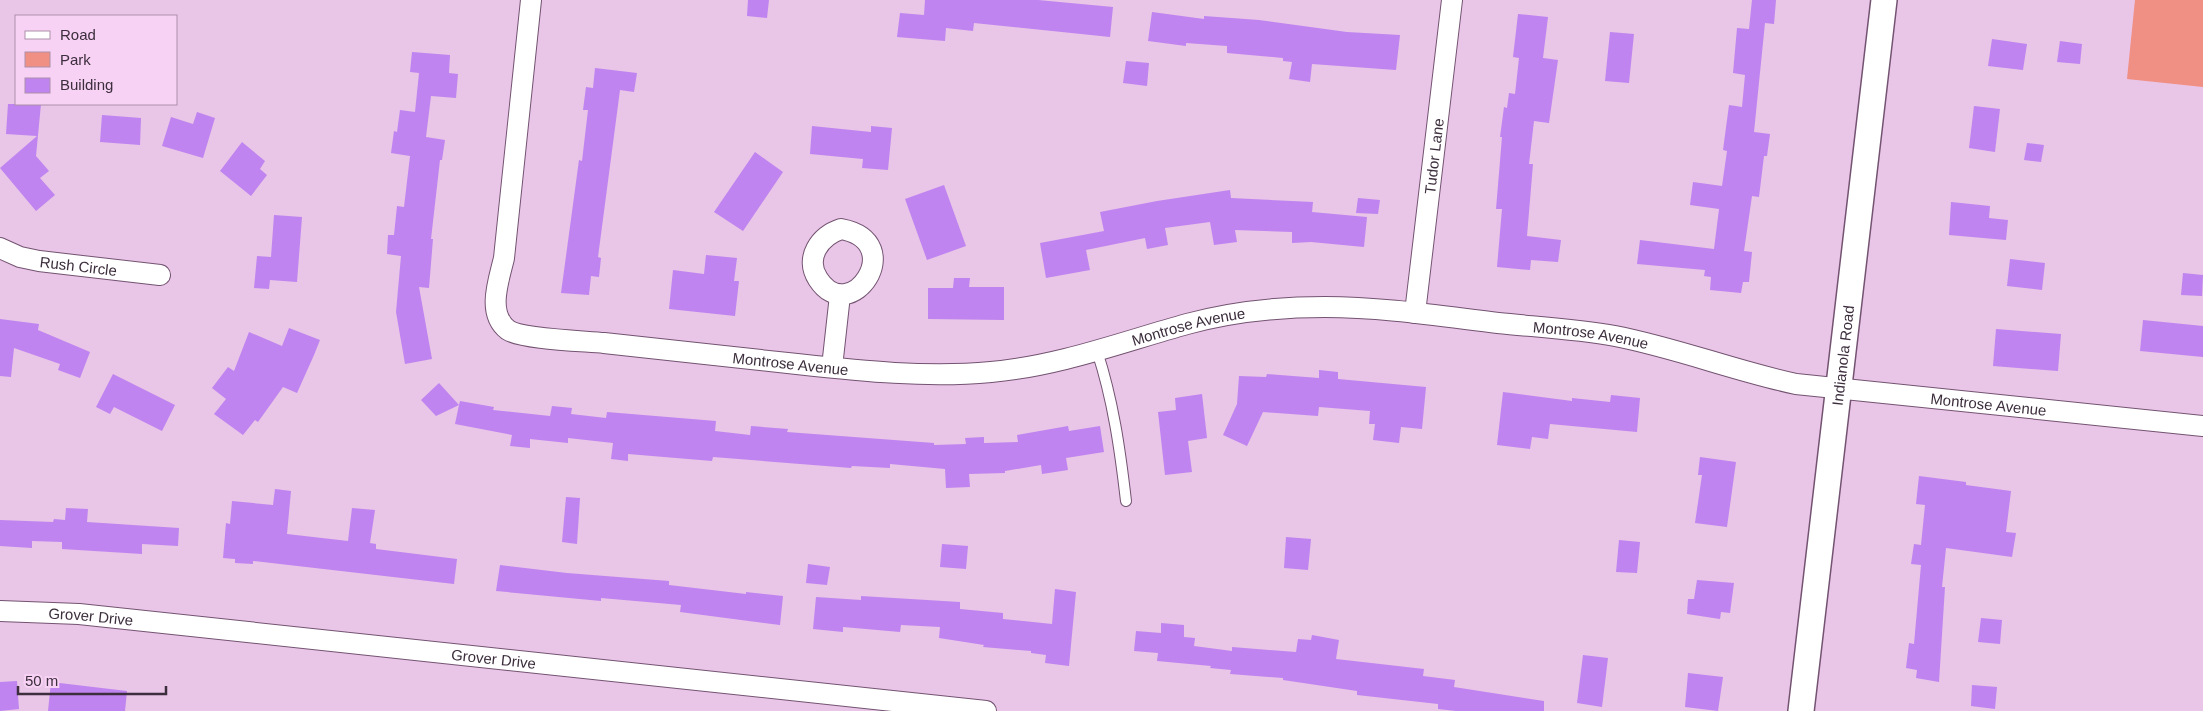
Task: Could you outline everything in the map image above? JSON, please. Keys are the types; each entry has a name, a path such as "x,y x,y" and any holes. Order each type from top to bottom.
{"street":[{"name":"Montrose Avenue","path":"531,0 504,258 496,299 496,312 501,322 509,330 520,336 568,339 832,367 919,374 990,372 1063,361 1191,323 1249,313 1326,307 1415,313 1611,335 1658,346 1753,375 1796,384 2203,426"},
{"name":"Tudor Lane","path":"1415,313 1452,0"},
{"name":"Indianola Road","path":"1802,711 1884,0"},
{"name":"Rush Circle","path":"0,248 20,257 39,261 160,275"},
{"path":"832,367 840,295"},
{"name":"Grover Drive","path":"0,611 79,614 986,711"}],"lane":[{"path":"1097,351 1109,386 1119,436 1126,501"}],"green space":[{"path":"2135,0 2203,0 2203,87 2127,79"}],"building":[{"path":"748,0 769,0 767,18 747,16"},
{"path":"925,0 1038,0 1113,7 1110,37 974,23 973,31 946,28 945,41 897,37 900,13 924,15"},
{"path":"1752,0 1776,0 1774,24 1765,23 1754,132 1770,134 1767,156 1764,156 1759,197 1752,196 1744,251 1752,252 1749,282 1743,282 1741,293 1710,290 1711,277 1704,276 1705,270 1637,264 1640,240 1714,249 1719,209 1690,205 1693,182 1722,186 1727,151 1723,150 1729,105 1742,107 1745,75 1733,73 1737,28 1749,29"},
{"path":"1152,12 1204,19 1204,16 1259,20 1347,32 1400,35 1396,70 1312,64 1310,82 1289,79 1292,62 1283,61 1283,58 1227,53 1227,46 1186,43 1186,46 1148,41"},
{"path":"1518,14 1548,17 1543,58 1558,60 1549,123 1534,121 1529,164 1533,164 1527,236 1561,240 1558,262 1531,260 1530,270 1497,267 1502,209 1496,209 1502,137 1500,137 1504,107 1507,108 1509,93 1515,94 1519,58 1513,57"},
{"path":"1610,32 1634,34 1629,83 1605,81"},
{"path":"1992,39 2027,44 2023,70 1988,66"},
{"path":"2060,41 2082,44 2080,64 2057,62"},
{"path":"412,52 450,55 449,73 458,74 456,98 431,96 426,137 445,140 442,160 440,160 431,239 433,239 429,288 419,287 432,359 405,364 396,312 401,256 387,254 388,235 394,235 397,206 404,207 410,156 391,153 394,131 397,132 400,110 415,112 419,73 410,72"},
{"path":"1126,61 1149,63 1147,86 1123,83"},
{"path":"595,68 637,73 634,92 620,90 598,257 601,258 599,277 591,276 589,295 561,293 579,160 582,161 588,110 583,110 586,87 593,88"},
{"path":"8,104 41,105 36,156 49,171 40,178 55,195 36,211 0,168 37,136 6,134"},
{"path":"1974,106 2000,109 1995,152 1969,148"},
{"path":"197,112 215,118 203,158 162,146 171,117 193,124"},
{"path":"102,115 141,118 140,145 100,142"},
{"path":"812,126 871,132 871,126 892,128 888,170 862,168 863,159 810,154"},
{"path":"242,142 265,161 260,169 267,175 251,196 220,171"},
{"path":"2027,143 2044,145 2041,162 2024,160"},
{"path":"755,152 783,172 743,231 714,212"},
{"path":"944,185 966,246 927,260 905,199"},
{"path":"1230,190 1231,198 1313,202 1312,212 1367,217 1364,247 1311,242 1292,243 1292,232 1235,230 1237,242 1214,245 1210,222 1165,228 1168,245 1147,249 1145,238 1086,250 1090,270 1046,278 1040,243 1104,231 1100,212"},
{"path":"1358,198 1380,200 1378,214 1356,213"},
{"path":"1951,202 1990,206 1989,218 2008,220 2006,240 1949,235"},
{"path":"274,215 302,217 297,282 270,280 269,289 254,288 257,256 271,257"},
{"path":"706,255 737,258 734,281 739,281 735,316 669,309 673,270 704,274"},
{"path":"2010,259 2045,263 2042,290 2007,286"},
{"path":"2183,273 2203,275 2202,296 2181,295"},
{"path":"954,278 970,278 969,287 1004,287 1004,320 928,319 928,288 953,288"},
{"path":"0,319 39,324 38,330 90,352 80,378 58,370 60,364 14,348 11,377 0,376"},
{"path":"2143,320 2203,326 2203,357 2140,351"},
{"path":"289,328 320,340 314,355 297,393 283,387 258,422 255,420 243,435 214,414 226,399 212,388 228,367 234,371 249,332 282,346"},
{"path":"1996,329 2061,334 2058,371 1993,366"},
{"path":"1319,370 1338,372 1338,379 1426,387 1422,429 1401,427 1399,443 1373,440 1375,424 1369,424 1370,411 1319,407 1318,416 1263,412 1247,446 1223,435 1237,404 1239,376 1266,377 1267,374 1319,378"},
{"path":"113,374 175,405 162,431 114,407 110,414 96,407"},
{"path":"439,383 459,405 436,416 421,400"},
{"path":"1503,392 1572,401 1572,398 1610,402 1611,395 1640,398 1637,432 1550,424 1548,439 1532,437 1530,449 1497,445"},
{"path":"1202,394 1207,438 1188,441 1192,472 1165,475 1158,412 1176,410 1175,398"},
{"path":"460,401 494,407 493,410 550,416 552,406 572,408 571,414 606,418 607,412 716,421 715,431 750,435 751,426 788,429 787,432 934,443 934,445 966,444 965,438 984,437 984,443 1018,442 1017,435 1068,426 1069,431 1100,426 1104,452 1066,458 1068,470 1042,474 1041,465 1005,471 1005,473 969,474 970,487 946,488 945,469 890,464 890,468 852,466 851,468 713,457 712,461 628,454 628,461 611,459 613,443 568,438 568,443 530,439 530,448 510,446 512,435 455,424"},
{"path":"1700,457 1736,462 1727,527 1695,523 1702,475 1698,475"},
{"path":"1919,476 1966,482 1966,485 2011,491 2006,532 2016,533 2012,557 1946,548 1942,587 1945,587 1939,682 1916,678 1917,670 1906,668 1909,643 1914,644 1921,565 1911,564 1914,544 1921,545 1925,505 1916,504"},
{"path":"275,489 291,491 287,534 348,541 352,508 375,510 370,543 376,544 376,549 457,559 454,584 253,561 253,564 235,563 235,559 223,558 226,523 230,524 232,501 273,505"},
{"path":"566,497 580,498 577,544 562,542"},
{"path":"66,508 88,509 87,522 179,528 178,546 142,544 142,554 62,549 62,542 32,541 32,548 0,546 0,520 53,522 54,519 65,520"},
{"path":"1286,537 1311,539 1308,570 1284,568"},
{"path":"1619,540 1640,542 1637,573 1616,572"},
{"path":"942,544 968,546 966,569 940,567"},
{"path":"808,564 830,567 827,585 806,583"},
{"path":"500,565 567,573 669,581 669,585 746,594 746,592 783,596 780,625 680,612 681,605 601,598 601,601 496,591"},
{"path":"1697,580 1734,583 1730,613 1721,612 1720,619 1687,614 1688,599 1694,599"},
{"path":"1055,589 1076,592 1069,666 1045,663 1046,655 1031,653 1031,651 983,647 984,645 939,638 940,627 901,625 900,632 843,627 843,632 813,629 816,597 861,600 861,596 960,602 960,609 1003,613 1003,619 1052,624"},
{"path":"1981,618 2002,620 2000,644 1978,642"},
{"path":"1161,623 1184,625 1184,637 1195,638 1194,646 1232,651 1232,647 1296,652 1298,639 1311,640 1312,635 1339,640 1336,659 1424,669 1423,676 1455,680 1454,687 1544,701 1544,711 1456,711 1438,709 1438,704 1357,695 1357,691 1283,680 1283,678 1230,674 1231,670 1210,668 1211,666 1157,661 1158,653 1134,651 1136,631 1161,633"},
{"path":"1583,655 1608,658 1602,707 1577,703"},
{"path":"1688,673 1723,677 1718,711 1685,707"},
{"path":"17,681 19,709 0,711 0,682"},
{"path":"51,682 127,691 125,711 48,711"},
{"path":"1972,685 1997,687 1995,709 1971,706"}]}
